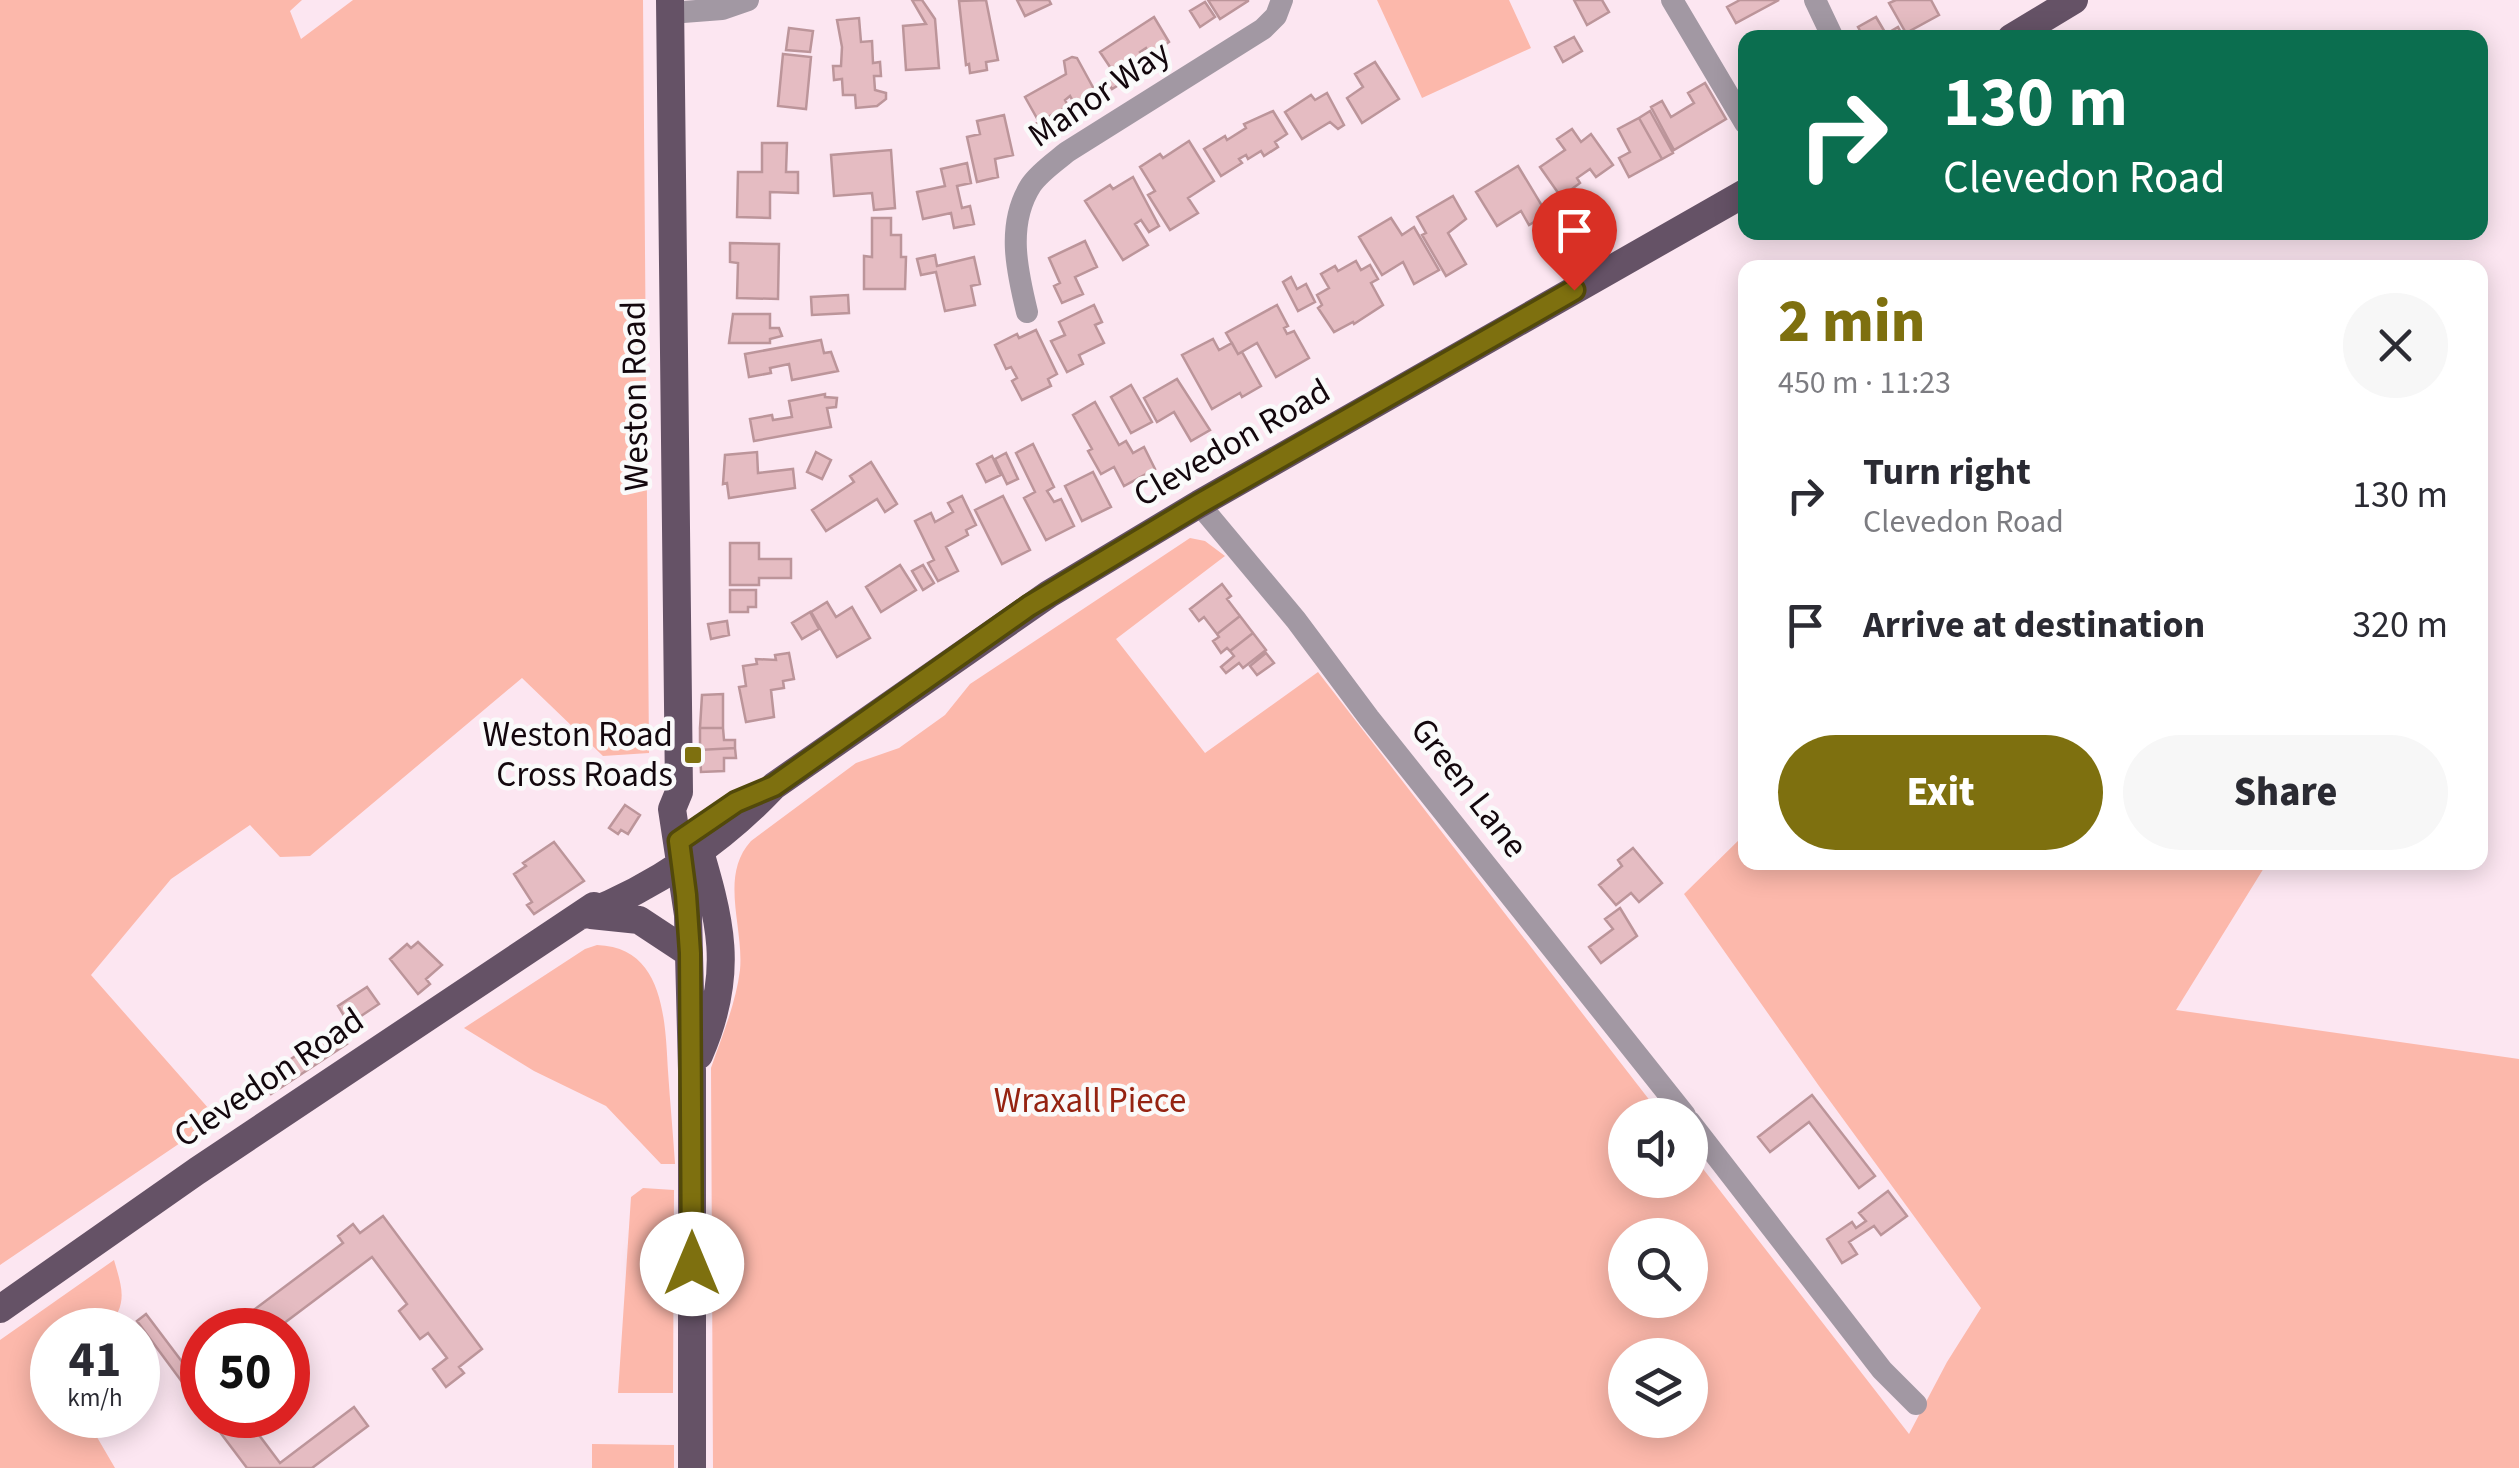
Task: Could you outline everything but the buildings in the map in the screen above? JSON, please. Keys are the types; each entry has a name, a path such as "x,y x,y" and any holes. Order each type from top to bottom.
{"main road":[{"path":"2024,30 2074,0"},
{"name":"Weston Road","path":"670,6 679,792 689,845"},
{"name":"Clevedon Road","path":"0,1309 196,1171 583,915 629,898 736,802 774,786 1029,606 1199,504 1738,197"},
{"path":"689,845 692,1468"},
{"path":"689,845 714,903 724,961 713,1013 692,1071"},
{"path":"583,915 639,920 690,953"}],"street":[{"path":"670,6 722,9 748,0"},
{"name":"Manor Way","path":"1027,312 1012,285 1018,218 1038,177 1067,152 1262,29 1276,16 1282,0"},
{"path":"1672,0 1738,111"},
{"path":"1815,0 1829,30"},
{"name":"Green Lane","path":"1199,504 1296,620 1671,1098"},
{"path":"1708,1145 1882,1370 1916,1404"}],"green space":[{"path":"0,0 302,0 290,11 301,39 353,0 643,0 649,753 603,756 522,678 310,856 280,857 250,825 171,879 91,975 217,1118 0,1265"},
{"path":"1377,0 1509,0 1531,48 1422,98"},
{"name":"Wraxall Piece","path":"1190,538 1205,541 1225,556 1116,639 1205,753 1318,672 1648,1098 1608,1098 1608,1198 1708,1198 1708,1175 1909,1434 1981,1308 1684,894 1738,841 1738,870 2263,870 2176,1010 2519,1059 2519,1468 713,1468 711,1068 740,970 736,870 751,841 856,763 899,748 945,715 970,684"},
{"path":"597,945 619,949 636,959 657,990 665,1031 675,1164 661,1164 606,1106 534,1071 464,1028"},
{"path":"643,1188 674,1190 673,1393 618,1393 631,1197"},
{"path":"114,1260 120,1280 120,1308 46,1308"},
{"path":"30,1319 30,1438 98,1438 115,1468 0,1468 0,1340"},
{"path":"592,1444 674,1445 674,1468 592,1468"}],"place":[{"name":"Weston Road Cross Roads","path":"693,755"}],"route":[{"path":"692,1264 690,953 679,841 736,802 774,786 1029,606 1574,290"}]}
